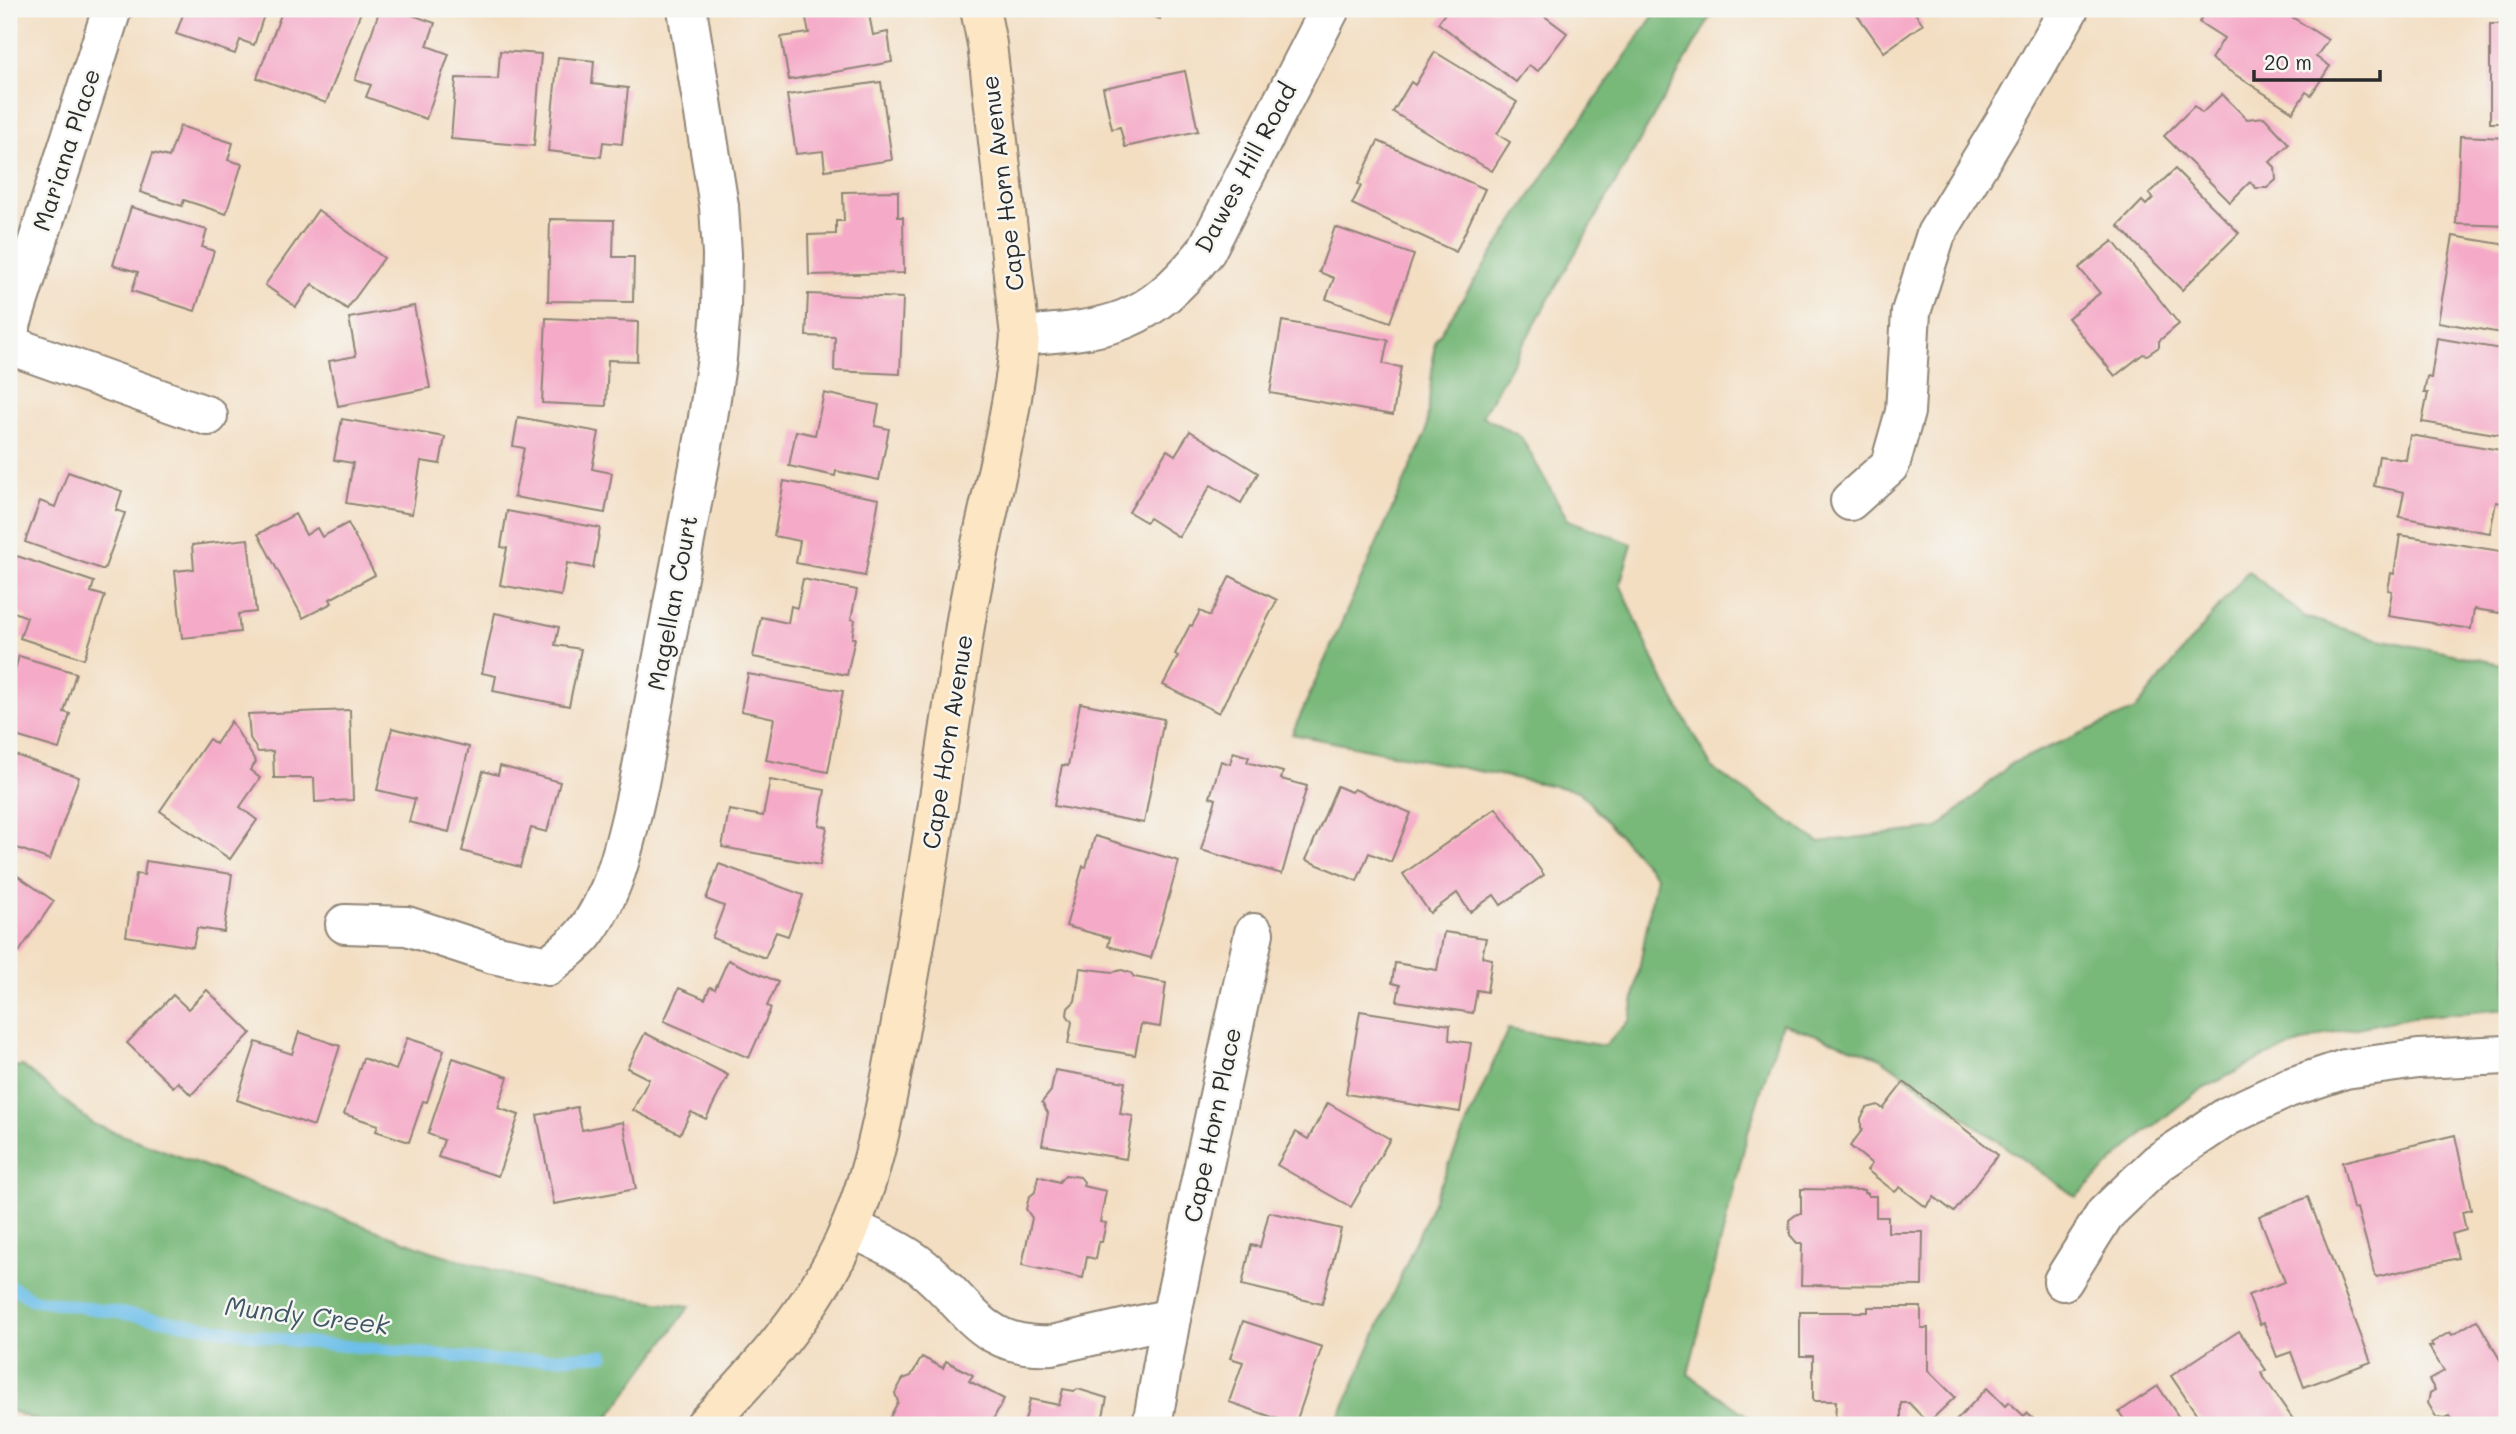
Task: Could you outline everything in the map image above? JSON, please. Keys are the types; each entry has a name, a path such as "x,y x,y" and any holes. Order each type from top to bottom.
{"street":[{"name":"Mariana Place","path":"9,331 112,9"},
{"name":"Magellan Court","path":"345,924 407,926 493,954 548,966 583,934 606,896 626,839 639,783 705,437 717,358 722,254 719,206 687,9"},
{"name":"Cape Horn Avenue","path":"705,1425 764,1360 802,1312 827,1273 850,1228 875,1150 895,1056 925,886 974,572 1017,371 1020,336 987,44 980,9"},
{"name":"Dawes Hill Road","path":"1020,336 1076,332 1114,324 1140,313 1183,280 1206,251 1330,9"},
{"path":"1850,501 1890,465 1905,412 1911,312 1936,234 2011,111 2068,9"},
{"path":"9,345 208,416"},
{"name":"Cape Horn Place","path":"1152,1425 1171,1318 1254,933"},
{"path":"2063,1281 2105,1214 2158,1163 2228,1116 2288,1088 2345,1069 2418,1059 2507,1055"},
{"path":"850,1228 914,1261 940,1283 979,1324 994,1335 1007,1340 1052,1345 1171,1318"}],"green space":[{"path":"1658,9 1715,9 1482,416 1521,437 1568,520 1632,544 1620,584 1659,672 1712,768 1819,842 1938,828 2012,763 2135,710 2248,571 2305,617 2374,638 2507,665 2507,1009 2412,1017 2326,1034 2262,1058 2195,1093 2135,1141 2076,1197 1879,1057 1782,1023 1747,1136 1688,1374 1760,1425 1336,1425 1508,1029 1604,1046 1630,1020 1656,876 1579,791 1292,734 1426,433 1435,341 1556,157"},
{"path":"23,1066 93,1124 431,1251 556,1289 690,1306 603,1425 49,1425 9,1410 9,1067"}],"building":[{"path":"185,9 266,9 254,45 240,40 235,54 176,34"},
{"path":"283,9 362,9 326,103 257,78"},
{"path":"380,9 395,9 435,23 427,46 449,54 426,119 366,97 371,85 355,80"},
{"path":"804,9 868,9 873,35 888,32 892,62 789,80 781,37 809,33"},
{"path":"1131,9 1163,9 1160,19"},
{"path":"1448,9 1535,9 1567,33 1538,71 1529,65 1516,82 1438,23"},
{"path":"1853,9 1912,9 1923,24 1884,52"},
{"path":"2207,9 2271,9 2279,14 2281,10 2328,40 2316,57 2330,66 2311,95 2306,92 2293,112 2211,59 2224,38 2199,22"},
{"path":"2490,24 2507,24 2507,123 2490,123"},
{"path":"500,51 541,54 534,146 451,139 456,78 498,79"},
{"path":"1435,52 1517,102 1497,134 1510,142 1492,171 1393,112 1411,82 1415,85"},
{"path":"558,57 594,61 592,84 628,88 622,144 603,142 601,157 548,151"},
{"path":"1185,71 1198,131 1125,147 1120,127 1112,129 1103,88"},
{"path":"881,82 892,160 825,170 823,151 796,154 787,95"},
{"path":"2222,94 2247,119 2264,117 2289,144 2270,162 2275,167 2276,180 2267,188 2256,188 2250,182 2230,202 2164,136 2194,106 2202,113"},
{"path":"180,126 233,143 228,160 242,164 226,214 184,200 182,206 140,192 153,153 169,157"},
{"path":"2460,136 2507,138 2507,226 2456,224"},
{"path":"1378,141 1485,189 1456,252 1352,204"},
{"path":"2175,169 2239,233 2182,290 2118,226 2142,201 2146,205 2153,198 2149,194"},
{"path":"898,191 898,217 903,217 904,273 809,275 808,235 836,234 836,221 844,221 843,192"},
{"path":"131,207 207,230 202,247 214,251 195,311 132,291 138,272 113,265"},
{"path":"318,210 384,258 347,309 312,284 296,307 265,285"},
{"path":"550,219 614,220 613,257 634,257 633,302 548,301"},
{"path":"1335,227 1414,255 1390,322 1326,299 1334,278 1319,272"},
{"path":"2453,236 2507,245 2507,334 2438,322"},
{"path":"2113,241 2179,324 2159,341 2159,347 2147,355 2143,354 2115,376 2068,318 2100,293 2079,268"},
{"path":"808,294 903,298 900,374 834,371 835,337 806,336"},
{"path":"414,306 430,388 338,406 329,361 356,356 349,318"},
{"path":"546,318 638,322 637,361 608,360 606,406 542,403"},
{"path":"1282,321 1388,340 1383,364 1401,367 1393,415 1270,393"},
{"path":"2437,338 2507,350 2507,436 2422,422 2428,393 2424,393 2427,377 2431,378"},
{"path":"824,393 879,405 875,426 889,429 879,480 836,471 835,476 789,466 796,431 815,435"},
{"path":"518,417 599,432 592,469 612,473 605,513 514,497 524,448 513,446"},
{"path":"342,419 445,437 440,464 421,461 412,514 346,503 353,463 334,460"},
{"path":"1190,431 1258,473 1241,503 1211,485 1179,537 1149,518 1146,522 1129,512 1167,450 1175,455"},
{"path":"2410,435 2507,451 2507,504 2496,502 2490,533 2399,517 2404,492 2374,486 2379,456 2406,460"},
{"path":"68,472 122,491 116,510 125,513 104,570 25,542 40,501 55,507"},
{"path":"784,481 879,499 865,576 796,563 800,541 774,536"},
{"path":"507,511 600,528 593,568 567,563 561,596 500,585 507,548 501,547"},
{"path":"295,514 306,535 317,528 322,537 348,523 375,575 330,599 332,603 303,618 258,534"},
{"path":"2400,535 2507,552 2507,614 2474,609 2471,629 2388,616 2392,591 2388,590 2391,573 2394,574"},
{"path":"248,539 256,612 238,614 240,632 182,638 175,571 194,569 192,545"},
{"path":"17,556 94,582 91,592 105,596 84,659 20,638 27,617 9,610 9,579"},
{"path":"1230,576 1277,600 1219,713 1163,685 1190,625 1192,626 1200,611 1210,616"},
{"path":"803,579 857,590 851,619 855,620 852,638 855,638 847,675 753,657 761,617 788,623 791,606 797,608"},
{"path":"495,613 559,627 555,645 581,649 569,706 493,691 496,676 482,673"},
{"path":"19,656 76,673 64,712 70,714 59,749 9,734 9,690"},
{"path":"748,674 843,691 828,772 766,760 774,718 741,711"},
{"path":"1080,703 1164,719 1144,823 1054,806 1062,765 1068,766"},
{"path":"350,710 353,800 315,802 314,778 274,778 273,751 258,752 250,738 248,714"},
{"path":"231,721 256,762 250,770 260,778 240,807 257,820 230,859 160,811 209,739 216,744"},
{"path":"392,728 469,747 449,832 409,822 415,799 377,790"},
{"path":"1233,752 1249,757 1247,762 1283,772 1281,779 1307,786 1282,874 1201,850 1216,799 1210,797 1221,761 1230,764"},
{"path":"9,753 79,777 50,860 9,845"},
{"path":"500,766 560,782 547,832 531,828 520,867 462,851 483,771 498,775"},
{"path":"770,780 825,790 819,825 827,827 820,865 722,847 729,810 763,816"},
{"path":"1337,786 1351,792 1354,789 1411,813 1391,862 1369,853 1357,881 1306,860"},
{"path":"1496,808 1544,875 1501,905 1494,895 1470,912 1457,893 1430,913 1403,874"},
{"path":"1095,836 1179,861 1151,958 1108,946 1110,938 1066,926 1083,866 1086,867"},
{"path":"146,861 232,874 224,932 197,928 193,947 126,936 136,874 144,875"},
{"path":"719,864 803,895 788,936 776,932 765,958 712,938 724,906 706,899"},
{"path":"9,870 54,901 19,952 9,946"},
{"path":"1444,932 1486,938 1482,957 1492,959 1487,992 1477,990 1473,1013 1397,1001 1400,985 1392,983 1395,963 1437,970"},
{"path":"728,960 778,982 767,1006 771,1008 749,1058 664,1021 679,988 705,999 710,987 715,989"},
{"path":"1080,968 1113,972 1122,970 1134,977 1166,983 1160,1027 1141,1024 1135,1055 1068,1044 1072,1022 1067,1015 1068,1008 1075,1001"},
{"path":"207,990 251,1033 191,1095 178,1082 173,1087 127,1043 173,995 188,1009"},
{"path":"1360,1011 1450,1025 1449,1040 1471,1043 1460,1112 1346,1094"},
{"path":"299,1032 340,1046 314,1126 237,1100 256,1042 292,1054"},
{"path":"645,1033 728,1075 706,1119 691,1112 680,1134 633,1110 649,1079 627,1068"},
{"path":"407,1038 444,1050 427,1102 423,1101 409,1142 376,1131 378,1125 344,1114 363,1058 396,1070"},
{"path":"453,1058 508,1077 498,1108 519,1115 498,1176 438,1157 444,1140 428,1134"},
{"path":"1055,1070 1125,1082 1120,1114 1133,1116 1126,1159 1042,1145 1048,1113 1042,1102 1051,1091"},
{"path":"1904,1082 1998,1155 1954,1212 1934,1197 1926,1207 1900,1187 1895,1192 1867,1170 1872,1164 1850,1146 1863,1129 1861,1118 1867,1108 1878,1105 1883,1109"},
{"path":"1328,1103 1390,1139 1351,1207 1277,1165 1296,1132 1308,1139"},
{"path":"577,1107 582,1130 623,1122 636,1189 554,1204 537,1115"},
{"path":"2455,1135 2471,1210 2462,1212 2466,1230 2452,1234 2458,1258 2376,1277 2357,1208 2353,1209 2342,1162"},
{"path":"1065,1175 1080,1177 1084,1182 1083,1186 1106,1191 1100,1222 1106,1223 1102,1242 1099,1242 1096,1259 1087,1257 1083,1278 1022,1265 1032,1218 1026,1209 1029,1197 1035,1192 1038,1176 1059,1182"},
{"path":"1801,1189 1864,1190 1868,1196 1876,1196 1876,1217 1888,1217 1888,1232 1923,1232 1922,1286 1801,1285 1802,1243 1797,1243 1790,1235 1789,1220 1801,1214"},
{"path":"2308,1197 2371,1362 2304,1387 2291,1352 2277,1357 2264,1323 2260,1325 2248,1295 2285,1282 2259,1216"},
{"path":"1269,1212 1341,1229 1322,1304 1242,1285 1251,1245 1260,1247"},
{"path":"1868,1307 1921,1307 1921,1328 1928,1328 1928,1370 1955,1397 1928,1423 1909,1403 1901,1403 1901,1424 1835,1423 1836,1401 1813,1401 1813,1356 1800,1356 1800,1312 1868,1312"},
{"path":"2477,1320 2502,1363 2507,1360 2507,1416 2490,1425 2456,1425 2450,1416 2436,1417 2428,1403 2430,1393 2435,1390 2429,1380 2444,1371 2429,1347 2450,1332 2452,1335"},
{"path":"1243,1321 1322,1347 1295,1425 1229,1402 1243,1362 1230,1358"},
{"path":"2239,1331 2266,1370 2261,1373 2297,1425 2204,1425 2171,1376"},
{"path":"922,1357 943,1368 946,1361 973,1375 969,1381 1004,1399 990,1425 900,1425 889,1419 898,1402 895,1393 903,1379 911,1376"},
{"path":"2158,1386 2184,1425 2128,1425 2119,1412"},
{"path":"1987,1388 2005,1406 2009,1402 2024,1416 2027,1413 2040,1425 1952,1425"},
{"path":"1063,1389 1078,1389 1107,1398 1101,1425 1024,1425 1030,1399 1059,1405"}],"waterway":[{"name":"Mundy Creek","path":"9,1285 32,1299 293,1341 503,1361 604,1355"}]}
